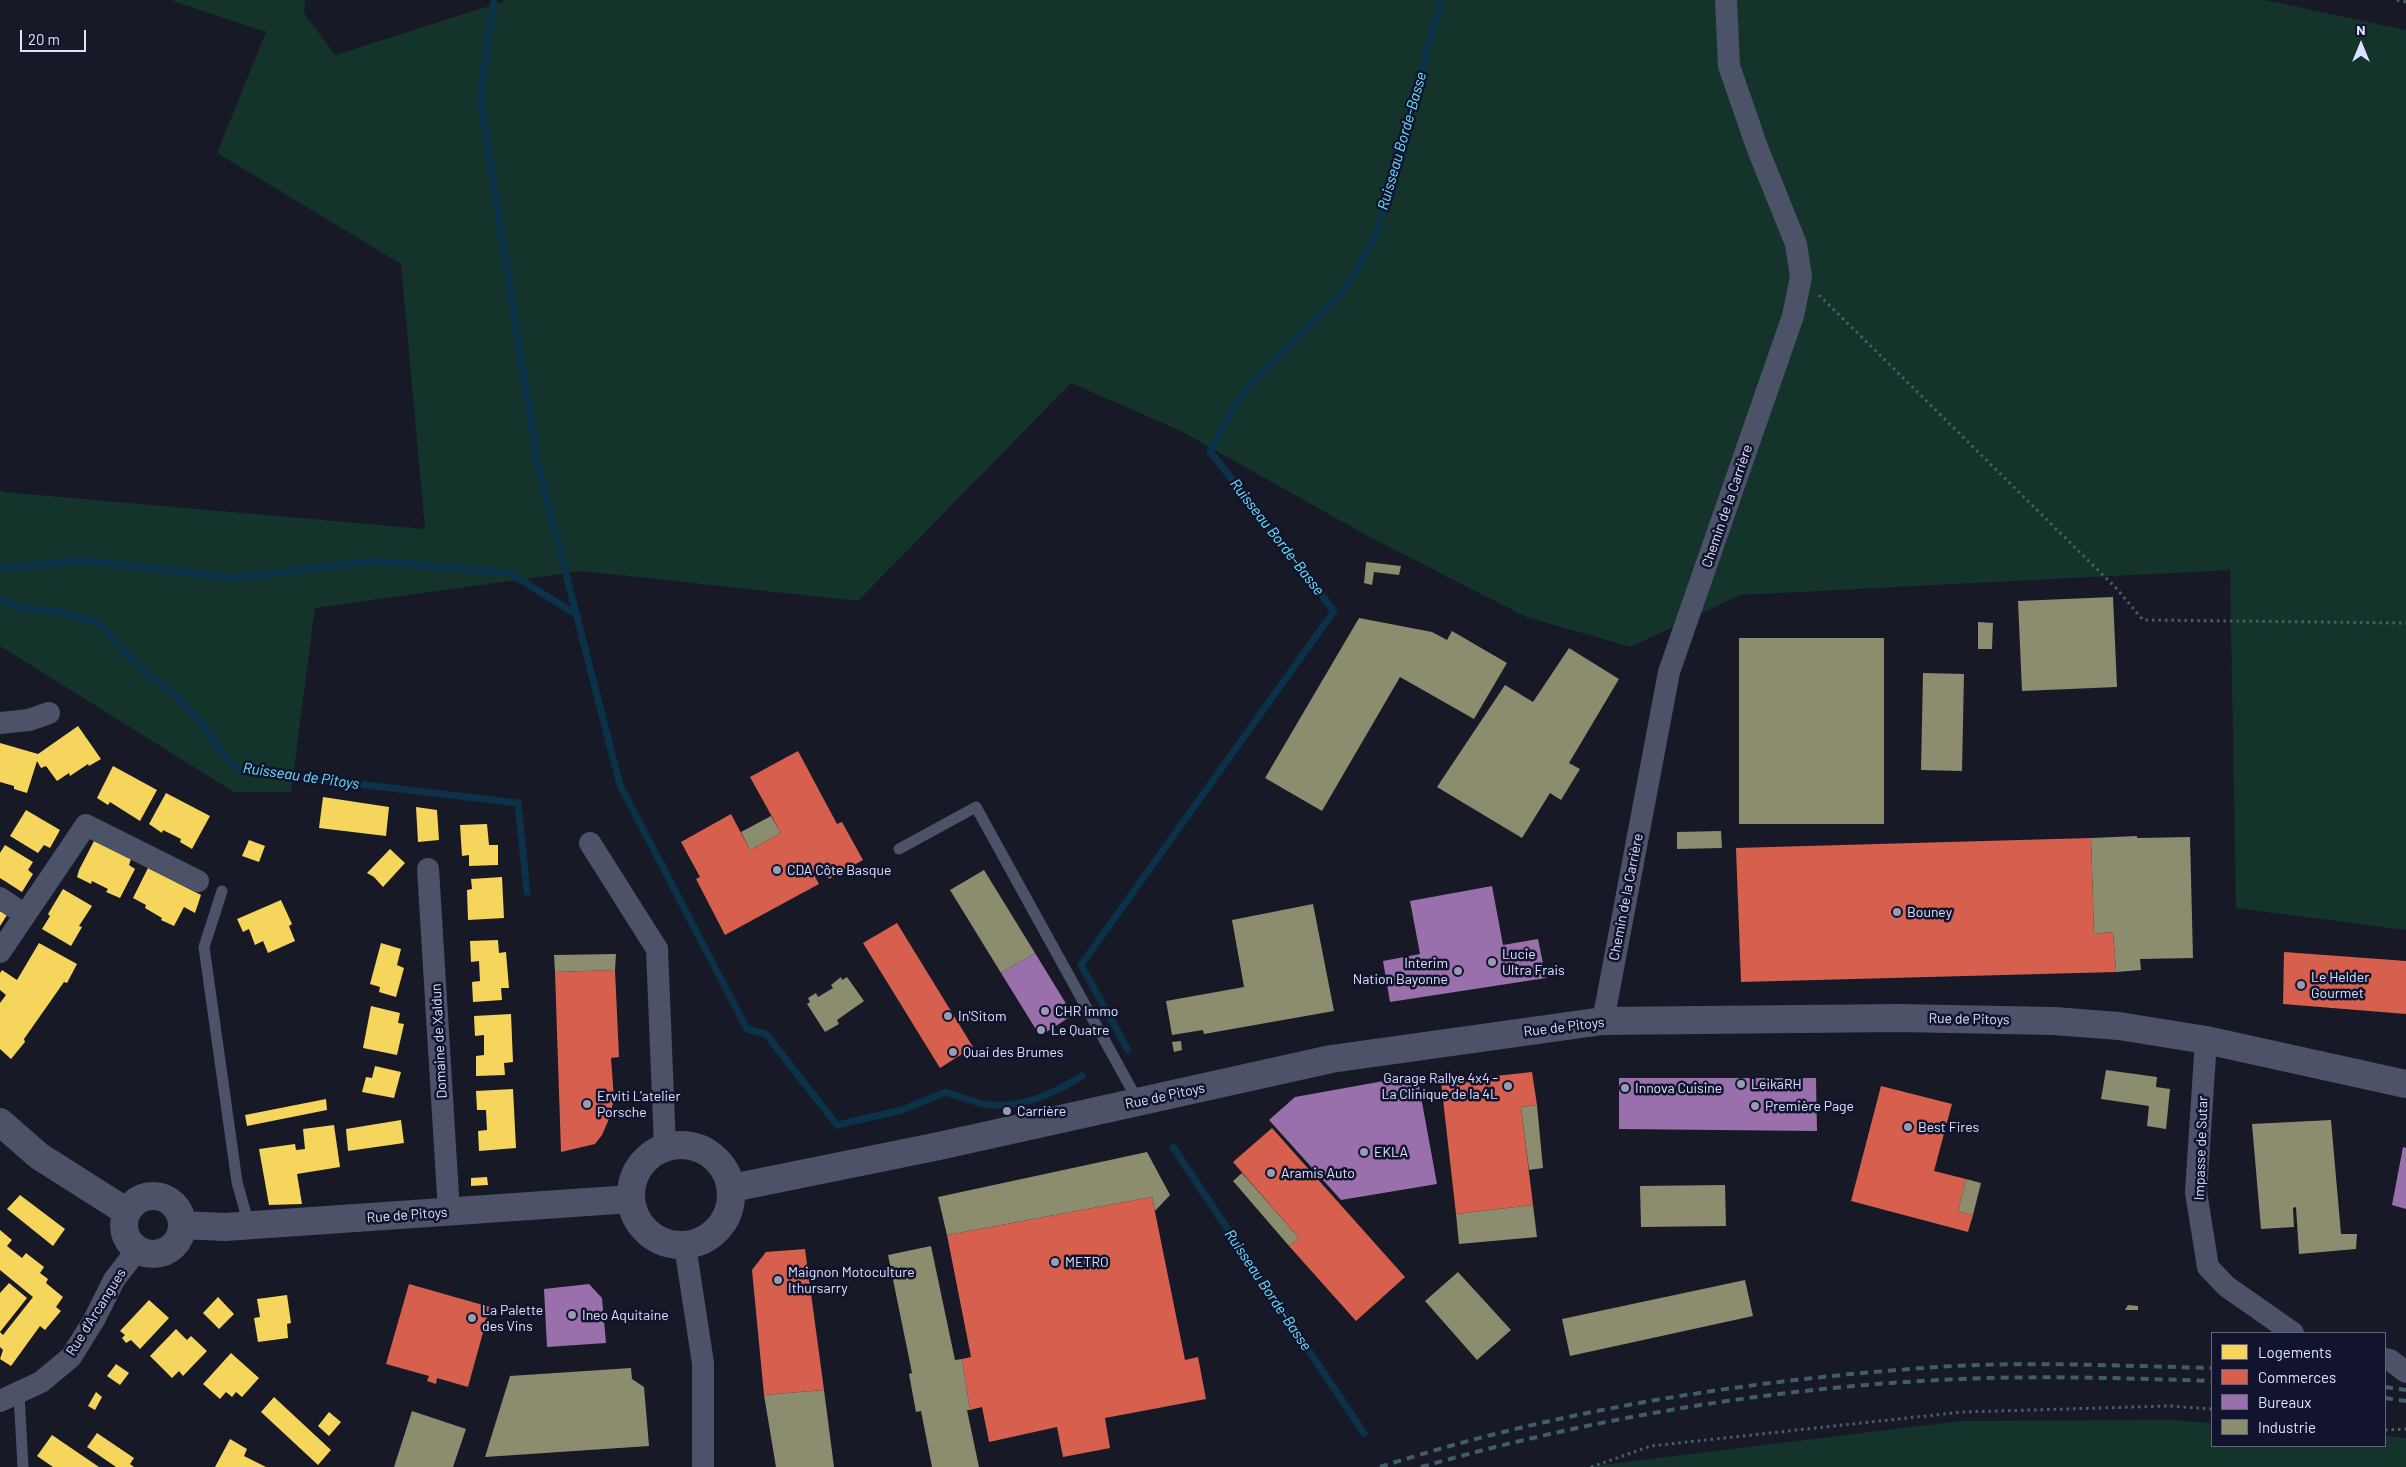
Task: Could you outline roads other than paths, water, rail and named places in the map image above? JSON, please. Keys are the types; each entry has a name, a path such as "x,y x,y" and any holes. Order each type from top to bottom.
{"street":[{"name":"Chemin de la Carrière","path":"1603,1021 1669,672 1793,316 1801,277 1796,244 1757,147 1729,66 1726,0"},
{"path":"0,723 29,720 49,713"},
{"path":"0,952 86,825 198,881"},
{"path":"590,843 657,948 665,1147"},
{"name":"Domaine de Xaldun","path":"428,869 449,1212"},
{"path":"0,898 25,915"},
{"name":"Rue de Pitoys","path":"732,1188 1139,1102 1331,1059 1603,1021 1900,1018 2054,1021 2119,1026 2206,1040 2406,1084"},
{"name":"Impasse de Sutar","path":"2206,1040 2196,1192 2208,1267 2226,1286 2292,1332"},
{"path":"0,1122 39,1156 127,1212"},
{"path":"680,1144 695,1146 708,1152 720,1161 728,1174 732,1188 731,1204 726,1220 715,1233 701,1242 685,1246 662,1241 642,1228 634,1214 630,1199 632,1182 639,1167 650,1154 665,1147 680,1144"},
{"path":"160,1197 168,1200 176,1207 182,1225 177,1242 163,1253 154,1255 137,1250 130,1244 124,1229 127,1212 141,1199 160,1197"},
{"name":"Rue de Pitoys","path":"182,1225 225,1227 630,1199"},
{"path":"685,1246 703,1363 703,1467"},
{"name":"Rue d'Arcangues","path":"9,1397 41,1382 71,1357 94,1320 114,1280 137,1250"},
{"path":"2386,1359 2406,1372"}],"lane":[{"path":"899,849 976,807 1139,1102"},
{"path":"222,891 204,948 237,1182 249,1225"},
{"path":"9,1397 23,1467"}],"waterway":[{"path":"494,0 480,97 537,461 620,785 747,1029 766,1034 837,1125 902,1110 946,1092 983,1104 1010,1105 1022,1103 1059,1089 1082,1076"},
{"name":"Ruisseau Borde-Basse","path":"1128,1050 1081,965 1334,611 1210,451 1235,405 1250,384 1340,294 1357,270 1377,232 1441,0"},
{"path":"0,569 82,560 234,578 374,561 510,573 577,615"},
{"name":"Ruisseau de Pitoys","path":"0,600 21,608 58,612 97,622 145,672 176,696 203,725 220,751 239,770 518,803 527,892"},
{"name":"Ruisseau Borde-Basse","path":"1173,1147 1364,1433"}],"railway":[{"path":"1380,1467 1448,1447 1586,1413 1656,1400 1796,1380 1971,1365 2074,1364 2211,1368"},
{"path":"1421,1467 1548,1434 1612,1421 1677,1409 1807,1391 1939,1380 2041,1377 2211,1381"},
{"path":"2386,1387 2406,1390"},
{"path":"2386,1398 2406,1401"}],"place":[{"name":"CDA Côte Basque","path":"777,870"},
{"name":"Bouney","path":"1897,912"},
{"name":"Lucie Ultra Frais","path":"1492,962"},
{"name":"Interim Nation Bayonne","path":"1458,971"},
{"name":"Le Helder Gourmet","path":"2301,985"},
{"name":"CHR Immo","path":"1045,1011"},
{"name":"In'Sitom","path":"948,1016"},
{"name":"Le Quatre","path":"1041,1030"},
{"name":"Quai des Brumes","path":"953,1052"},
{"name":"LeikaRH","path":"1741,1084"},
{"name":"Garage Rallye 4x4 - La Clinique de la 4L","path":"1508,1086"},
{"name":"Innova Cuisine","path":"1625,1088"},
{"name":"Erviti L'atelier Porsche","path":"587,1104"},
{"name":"Première Page","path":"1755,1106"},
{"name":"Carrière","path":"1007,1111"},
{"name":"Best Fires","path":"1908,1127"},
{"name":"EKLA","path":"1364,1152"},
{"name":"Aramis Auto","path":"1271,1173"},
{"name":"METRO","path":"1055,1262"},
{"name":"Maignon Motoculture Ithursarry","path":"778,1280"},
{"name":"Ineo Aquitaine","path":"572,1315"},
{"name":"La Palette des Vins","path":"472,1318"}]}
